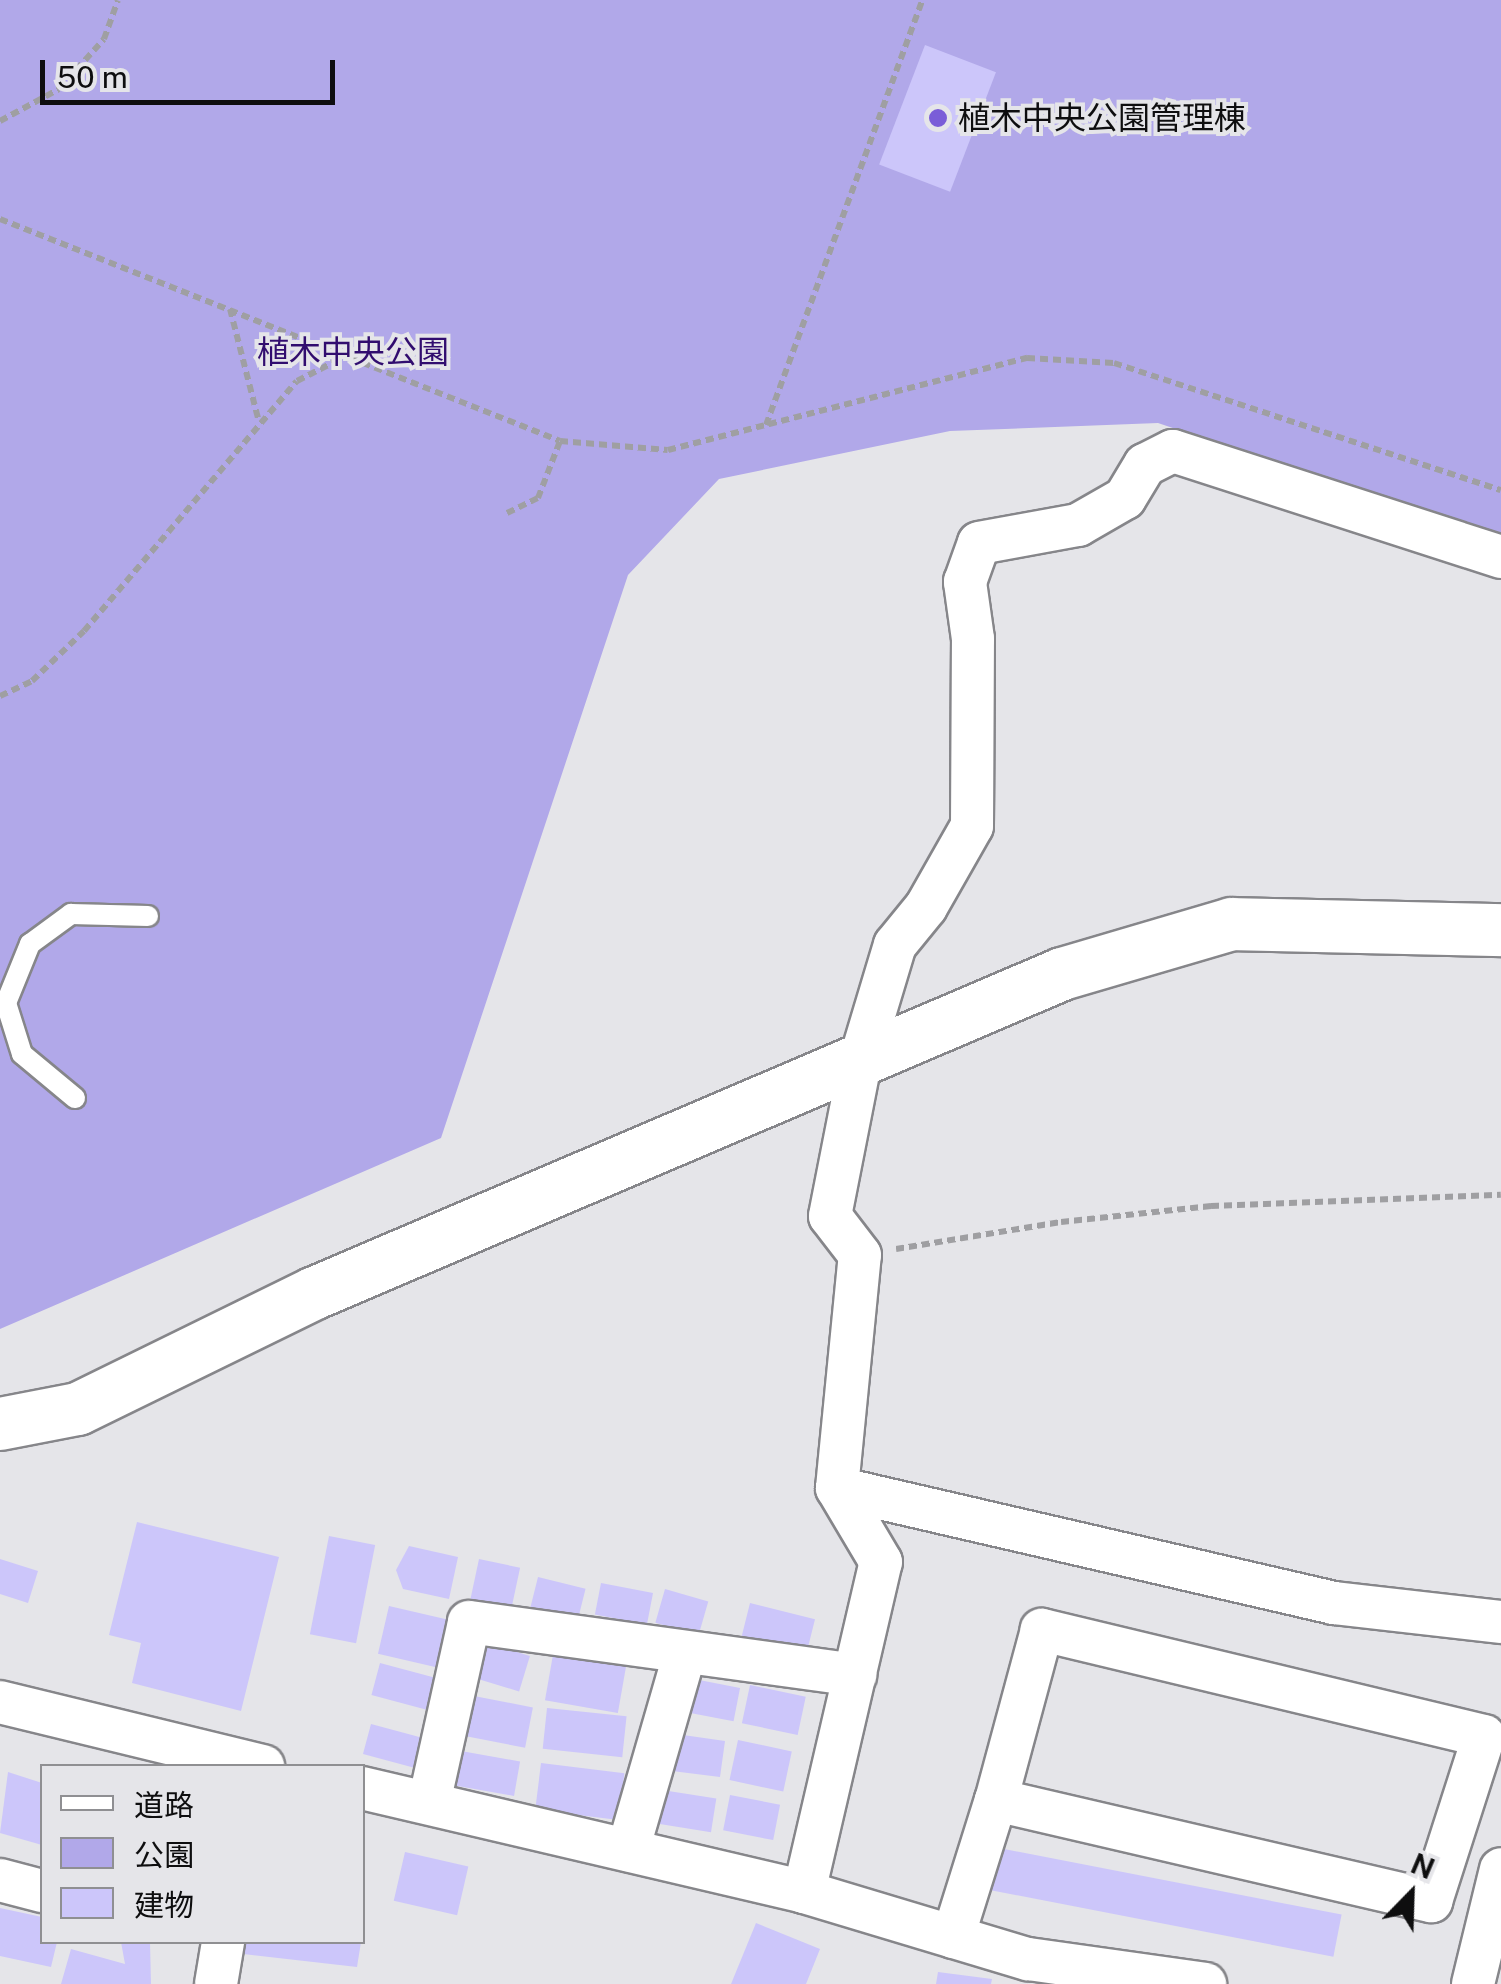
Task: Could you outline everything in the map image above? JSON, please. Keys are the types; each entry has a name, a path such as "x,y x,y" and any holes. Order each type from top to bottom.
{"street":[{"path":"804,1892 881,1562 838,1488 860,1256 830,1216 861,1058 895,945 926,908 972,826 972,639 965,582 979,543 1078,526 1125,498 1145,465 1173,451 1501,557"},
{"path":"0,1424 78,1408 314,1293 1062,974 1232,924 1501,930"},
{"path":"838,1488 1334,1603 1501,1622"},
{"path":"429,1803 469,1622 855,1675"},
{"path":"954,1937 1042,1630 1484,1736 1432,1901 996,1800"},
{"path":"628,1850 684,1653"},
{"path":"0,1702 251,1764"},
{"path":"365,1789 804,1892 954,1937 1027,1971 1198,1984"},
{"path":"1474,1984 1501,1869"},
{"path":"0,1880 40,1890"},
{"path":"216,1984 223,1944"}],"lane":[{"path":"74,1098 22,1054 6,1003 30,944 71,914 148,916"}],"path":[{"path":"0,121 59,89 104,39 118,0"},
{"path":"766,425 922,0"},
{"path":"0,218 560,442 668,450 1027,358 1114,363 1501,490"},
{"path":"230,308 258,419"},
{"path":"0,696 32,681 84,632 232,463 258,419 297,381 343,358"},
{"path":"506,513 538,498 560,442"},
{"path":"860,1256 1061,1222 1212,1206 1501,1195"}],"green space":[{"name":"植木中央公園","path":"0,0 1501,0 1501,539 1158,423 950,431 719,479 628,575 441,1138 0,1329"}],"building":[{"name":"植木中央公園管理棟","path":"925,45 996,72 950,192 879,164"},
{"path":"137,1522 279,1557 241,1711 132,1683 141,1643 109,1635"},
{"path":"329,1536 375,1545 356,1643 310,1634"},
{"path":"409,1546 458,1557 449,1599 403,1589 396,1570"},
{"path":"0,1559 38,1571 28,1603 0,1594"},
{"path":"479,1559 520,1568 512,1608 470,1599"},
{"path":"538,1577 586,1589 578,1620 530,1608"},
{"path":"601,1583 653,1593 647,1625 595,1614"},
{"path":"665,1589 708,1601 699,1635 655,1623"},
{"path":"750,1603 815,1619 805,1658 740,1642"},
{"path":"389,1606 449,1620 438,1668 378,1654"},
{"path":"484,1642 530,1656 519,1691 473,1677"},
{"path":"554,1649 627,1662 618,1713 545,1700"},
{"path":"380,1663 438,1679 429,1710 371,1695"},
{"path":"689,1678 740,1688 734,1721 683,1711"},
{"path":"750,1685 806,1697 798,1735 742,1723"},
{"path":"474,1696 533,1707 525,1748 466,1736"},
{"path":"547,1708 627,1716 622,1757 543,1749"},
{"path":"371,1724 421,1737 413,1767 363,1754"},
{"path":"676,1734 725,1741 720,1777 664,1770"},
{"path":"738,1740 792,1751 783,1792 729,1780"},
{"path":"461,1751 520,1761 514,1796 455,1785"},
{"path":"541,1763 624,1773 619,1820 535,1810"},
{"path":"8,1772 40,1782 40,1844 0,1833"},
{"path":"662,1790 716,1799 711,1832 657,1824"},
{"path":"730,1795 780,1805 773,1840 723,1830"},
{"path":"999,1848 1342,1915 1333,1957 991,1890"},
{"path":"405,1852 468,1867 457,1915 394,1901"},
{"path":"0,1908 40,1917 40,1944 57,1944 51,1967 0,1956"},
{"path":"756,1923 820,1949 806,1984 731,1984"},
{"path":"121,1944 150,1944 151,1984 61,1984 71,1949 125,1964"},
{"path":"237,1944 361,1944 357,1967 235,1953"},
{"path":"938,1972 992,1979 991,1984 936,1984"}],"place":[{"name":"植木中央公園管理棟","path":"938,118"}]}
